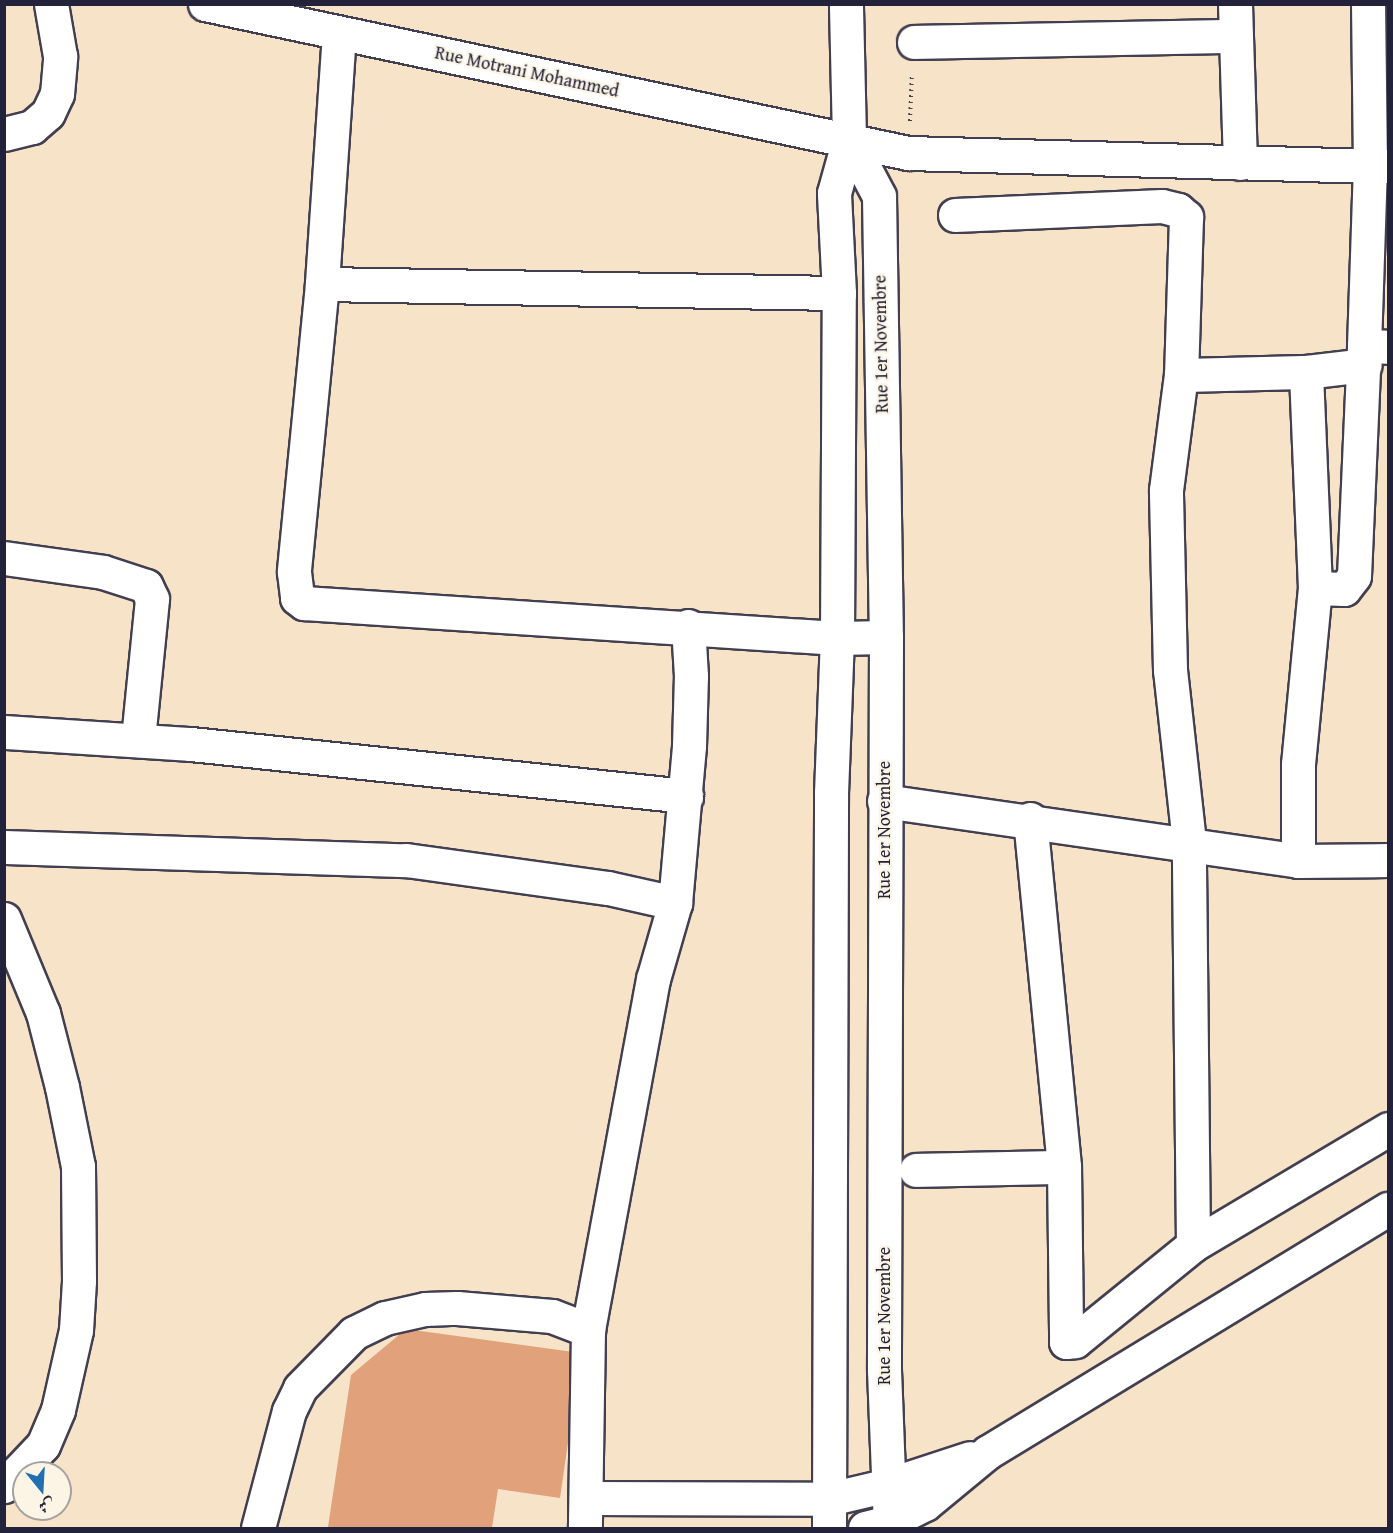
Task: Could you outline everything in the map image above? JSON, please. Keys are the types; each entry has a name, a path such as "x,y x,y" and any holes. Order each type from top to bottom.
{"street":[{"path":"4,134 32,127 48,113 57,94 60,57 51,4"},
{"name":"Rue Motrani Mohammed","path":"205,4 908,153 1380,166"},
{"name":"Rue 1er Novembre","path":"829,1514 831,805 837,638 839,293 834,193 849,139 846,4"},
{"path":"1315,588 1344,589 1354,576 1372,353 1380,166 1368,4"},
{"path":"914,42 1235,20 1240,163"},
{"path":"339,33 322,284 294,572 297,598 304,603 688,626 837,638 886,637"},
{"name":"Rue 1er Novembre","path":"849,139 879,196 886,637 884,1380 888,1485 881,1526"},
{"path":"956,215 1162,206 1178,210 1186,217 1181,375 1165,531 1170,670 1189,842 1193,1245"},
{"path":"322,284 839,293"},
{"path":"1181,375 1306,372 1372,353"},
{"path":"1298,861 1298,764 1315,588 1306,372"},
{"path":"4,558 103,572 146,586 152,599 138,740"},
{"path":"688,626 692,676 686,796 675,903 652,979 588,1330 586,1513 829,1514 888,1485 988,1452"},
{"path":"4,732 138,740 686,796"},
{"path":"884,801 1189,842 1298,861 1389,860"},
{"path":"1030,819 1064,1167 1066,1342 1075,1341 1193,1245 1389,1129"},
{"path":"4,847 406,860 608,888 675,903"},
{"path":"4,919 43,1013 62,1087 78,1166 79,1270 76,1330 58,1410 43,1445 4,1486"},
{"path":"916,1170 1064,1167"},
{"path":"881,1526 925,1504 988,1452 1389,1209"},
{"path":"258,1528 289,1411 300,1388 322,1362 354,1333 385,1318 425,1309 458,1308 552,1316 588,1330"}],"path":[{"path":"908,153 914,42"}],"building":[{"path":"406,1329 581,1353 560,1498 498,1489 492,1528 328,1527 351,1375"}]}
